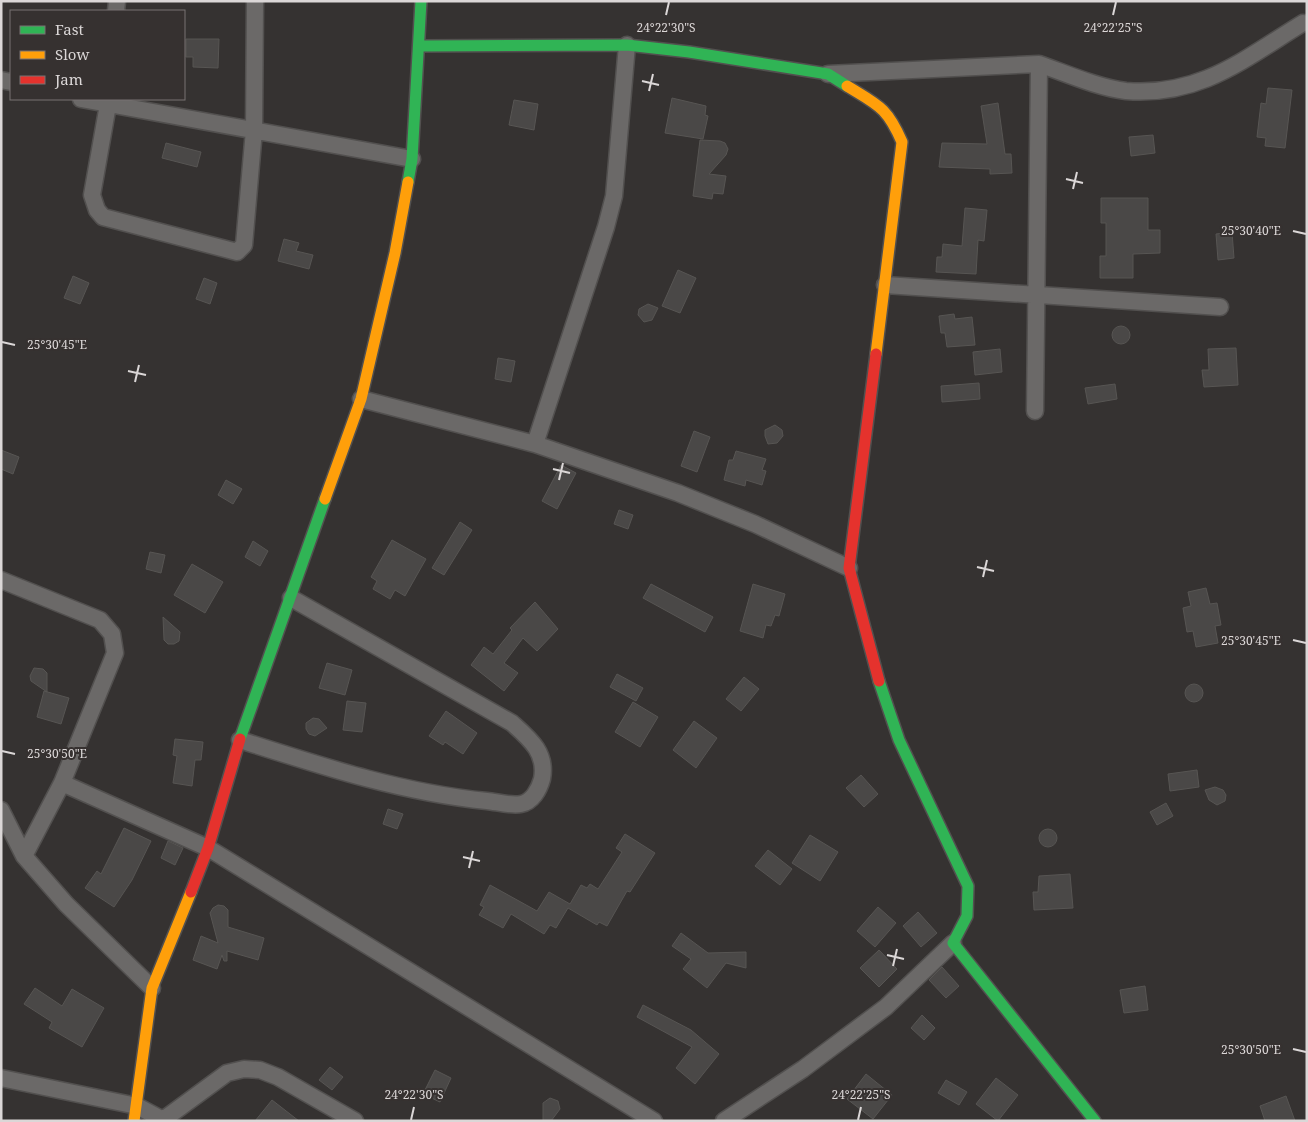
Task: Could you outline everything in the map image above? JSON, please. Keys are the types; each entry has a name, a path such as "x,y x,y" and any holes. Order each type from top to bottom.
{"street":[{"path":"109,102 92,196 97,210 103,217 237,252 244,244 254,130 254,1"},
{"path":"135,1113 152,988 208,848 240,740 361,399 395,253 412,160 420,46 420,1"},
{"path":"420,46 627,45 689,52 828,74 1039,64 1125,91 1178,89 1212,78 1303,23"},
{"path":"534,444 606,227 614,196 627,45"},
{"path":"1035,410 1039,64"},
{"path":"724,1121 803,1069 886,1007 952,943 966,923 970,906 968,886 899,740 872,660 849,568 902,142 892,119 880,106 828,74"},
{"path":"90,100 412,160"},
{"path":"885,285 1220,307"},
{"path":"361,399 534,444 686,496 755,524 849,568"},
{"path":"1,580 100,620 112,634 115,652 62,783 24,856"},
{"path":"240,740 354,776 471,800 521,804 535,796 542,780 542,758 534,743 512,723 291,598"},
{"path":"62,783 208,848 654,1121"},
{"path":"1,810 24,856 66,904 152,988"},
{"path":"952,943 1095,1121"},
{"path":"1,1078 164,1120 227,1073 244,1069 260,1070 278,1077 355,1121"}],"building":[{"path":"186,39 219,39 218,68 193,67 193,57 186,57"},
{"path":"1268,88 1292,90 1285,148 1265,146 1266,138 1257,137 1261,103 1266,104"},
{"path":"672,98 706,106 705,115 708,116 703,139 665,133"},
{"path":"514,100 538,104 534,130 509,125"},
{"path":"998,103 1005,154 1011,154 1012,173 990,174 990,169 939,167 942,143 987,144 981,106"},
{"path":"1153,135 1155,153 1131,156 1129,137"},
{"path":"700,140 720,141 725,143 728,149 726,155 709,174 726,176 723,194 713,193 712,199 693,196"},
{"path":"166,143 201,152 197,167 162,158"},
{"path":"1101,198 1148,198 1148,230 1160,230 1160,253 1133,254 1133,278 1100,278 1100,256 1106,256 1106,223 1101,223"},
{"path":"965,208 987,210 984,241 978,240 976,274 936,272 937,257 942,257 943,244 962,246"},
{"path":"1232,232 1234,258 1218,260 1216,234"},
{"path":"284,239 299,243 296,251 313,255 309,269 278,261"},
{"path":"678,270 696,278 680,313 662,306"},
{"path":"73,276 89,283 80,304 64,298"},
{"path":"204,278 217,283 210,304 196,299"},
{"path":"648,304 658,308 652,320 644,322 638,315 639,309"},
{"path":"954,314 955,319 972,317 975,345 947,347 945,333 941,333 939,316"},
{"path":"1121,326 1127,329 1130,335 1127,341 1121,344 1115,341 1112,335 1115,329"},
{"path":"1236,348 1238,385 1204,387 1202,370 1209,370 1208,349"},
{"path":"1000,349 1002,372 975,375 973,352"},
{"path":"498,358 515,361 511,382 495,379"},
{"path":"979,383 980,399 942,402 941,386"},
{"path":"1115,384 1117,399 1088,404 1085,388"},
{"path":"775,425 782,430 783,436 777,443 768,444 765,430"},
{"path":"694,431 710,437 697,472 681,466"},
{"path":"1,450 19,457 13,474 1,469"},
{"path":"736,451 766,459 762,470 766,471 762,485 746,480 745,486 724,480 729,460 733,460"},
{"path":"561,465 576,473 557,509 542,501"},
{"path":"226,480 242,489 233,504 218,495"},
{"path":"619,510 633,515 628,529 614,524"},
{"path":"460,522 472,530 444,575 432,568"},
{"path":"392,540 426,559 405,596 395,590 390,599 373,589 377,581 371,577"},
{"path":"253,541 268,551 260,566 245,557"},
{"path":"150,552 165,555 161,573 146,569"},
{"path":"192,564 223,582 205,613 174,595"},
{"path":"651,584 713,617 705,632 643,598"},
{"path":"753,584 785,594 779,616 775,615 771,626 766,625 763,638 740,631"},
{"path":"1206,588 1210,604 1217,603 1221,625 1215,626 1218,643 1196,647 1193,631 1187,632 1183,608 1191,606 1188,592"},
{"path":"535,602 558,629 537,651 523,638 504,663 518,673 504,691 471,665 484,647 493,654 512,630 510,628"},
{"path":"163,617 180,632 179,641 174,644 168,644 164,640"},
{"path":"327,663 352,670 345,695 319,688"},
{"path":"34,668 43,669 47,673 47,692 31,681 30,676"},
{"path":"617,674 643,688 636,701 610,687"},
{"path":"744,677 759,689 741,711 726,699"},
{"path":"1194,684 1200,687 1203,693 1200,699 1194,702 1188,699 1185,693 1188,687"},
{"path":"44,691 69,698 61,724 37,717"},
{"path":"347,701 366,703 362,732 343,730"},
{"path":"633,702 658,717 640,747 615,732"},
{"path":"446,711 477,733 463,754 445,742 443,745 429,736"},
{"path":"313,718 319,719 327,728 315,736 309,734 306,729 306,723"},
{"path":"694,721 717,738 696,768 673,750"},
{"path":"175,739 203,742 201,760 195,760 192,786 173,783 177,756 173,755"},
{"path":"1197,770 1199,787 1170,791 1168,774"},
{"path":"861,775 878,794 864,807 846,788"},
{"path":"1215,787 1223,790 1226,795 1225,801 1217,805 1209,800 1205,790"},
{"path":"1166,803 1173,816 1157,825 1150,812"},
{"path":"388,809 403,814 397,829 383,824"},
{"path":"124,828 151,841 132,880 114,907 85,888 97,871 101,874"},
{"path":"1048,829 1054,832 1057,838 1054,844 1048,847 1042,844 1039,838 1042,832"},
{"path":"625,834 655,853 630,892 627,891 607,926 599,922 597,925 568,908 556,928 550,925 544,934 511,914 503,928 479,915 484,907 480,905 490,885 537,911 549,892 570,904 581,885 587,888 590,884 598,889 622,852 616,848"},
{"path":"810,835 838,852 820,881 792,863"},
{"path":"168,841 183,848 175,865 161,858"},
{"path":"768,850 792,869 780,885 755,866"},
{"path":"1070,874 1073,908 1034,910 1033,892 1038,892 1039,876"},
{"path":"218,905 224,906 228,910 228,927 264,938 258,960 227,951 227,961 224,961 222,955 217,969 193,960 201,936 218,943 210,913"},
{"path":"878,907 896,923 875,947 857,931"},
{"path":"918,912 937,933 921,947 903,926"},
{"path":"681,933 708,953 746,952 746,968 726,963 707,988 683,969 691,959 672,946"},
{"path":"879,950 897,969 879,987 860,968"},
{"path":"942,967 959,986 946,998 929,980"},
{"path":"1145,986 1148,1010 1124,1013 1120,990"},
{"path":"35,988 62,1006 72,989 104,1008 82,1047 49,1028 52,1022 24,1004"},
{"path":"643,1005 691,1030 719,1054 695,1084 676,1068 692,1047 637,1017"},
{"path":"922,1015 935,1028 924,1040 911,1028"},
{"path":"330,1067 343,1077 332,1090 319,1080"},
{"path":"435,1070 451,1078 440,1102 423,1094"},
{"path":"866,1074 892,1095 873,1119 847,1099"},
{"path":"996,1078 1018,1095 998,1121 976,1104"},
{"path":"946,1080 967,1092 959,1105 938,1093"},
{"path":"1286,1096 1295,1121 1265,1121 1260,1106"},
{"path":"550,1098 558,1101 560,1109 551,1121 543,1121 543,1103"},
{"path":"272,1100 299,1121 255,1121"}],"traffic: fast":[{"path":"408,182 412,159 421,1"},
{"path":"420,46 627,45 689,52 828,74 847,86"},
{"path":"240,739 325,499"},
{"path":"879,681 899,740 968,886 967,916 953,943 1095,1121"}],"traffic: slow":[{"path":"847,86 881,108 897,130 902,142 876,354"},
{"path":"325,499 361,399 395,253 408,182"},
{"path":"134,1121 152,988 191,892"}],"traffic: jam":[{"path":"876,354 849,568 879,681"},
{"path":"191,892 208,848 240,739"}]}
